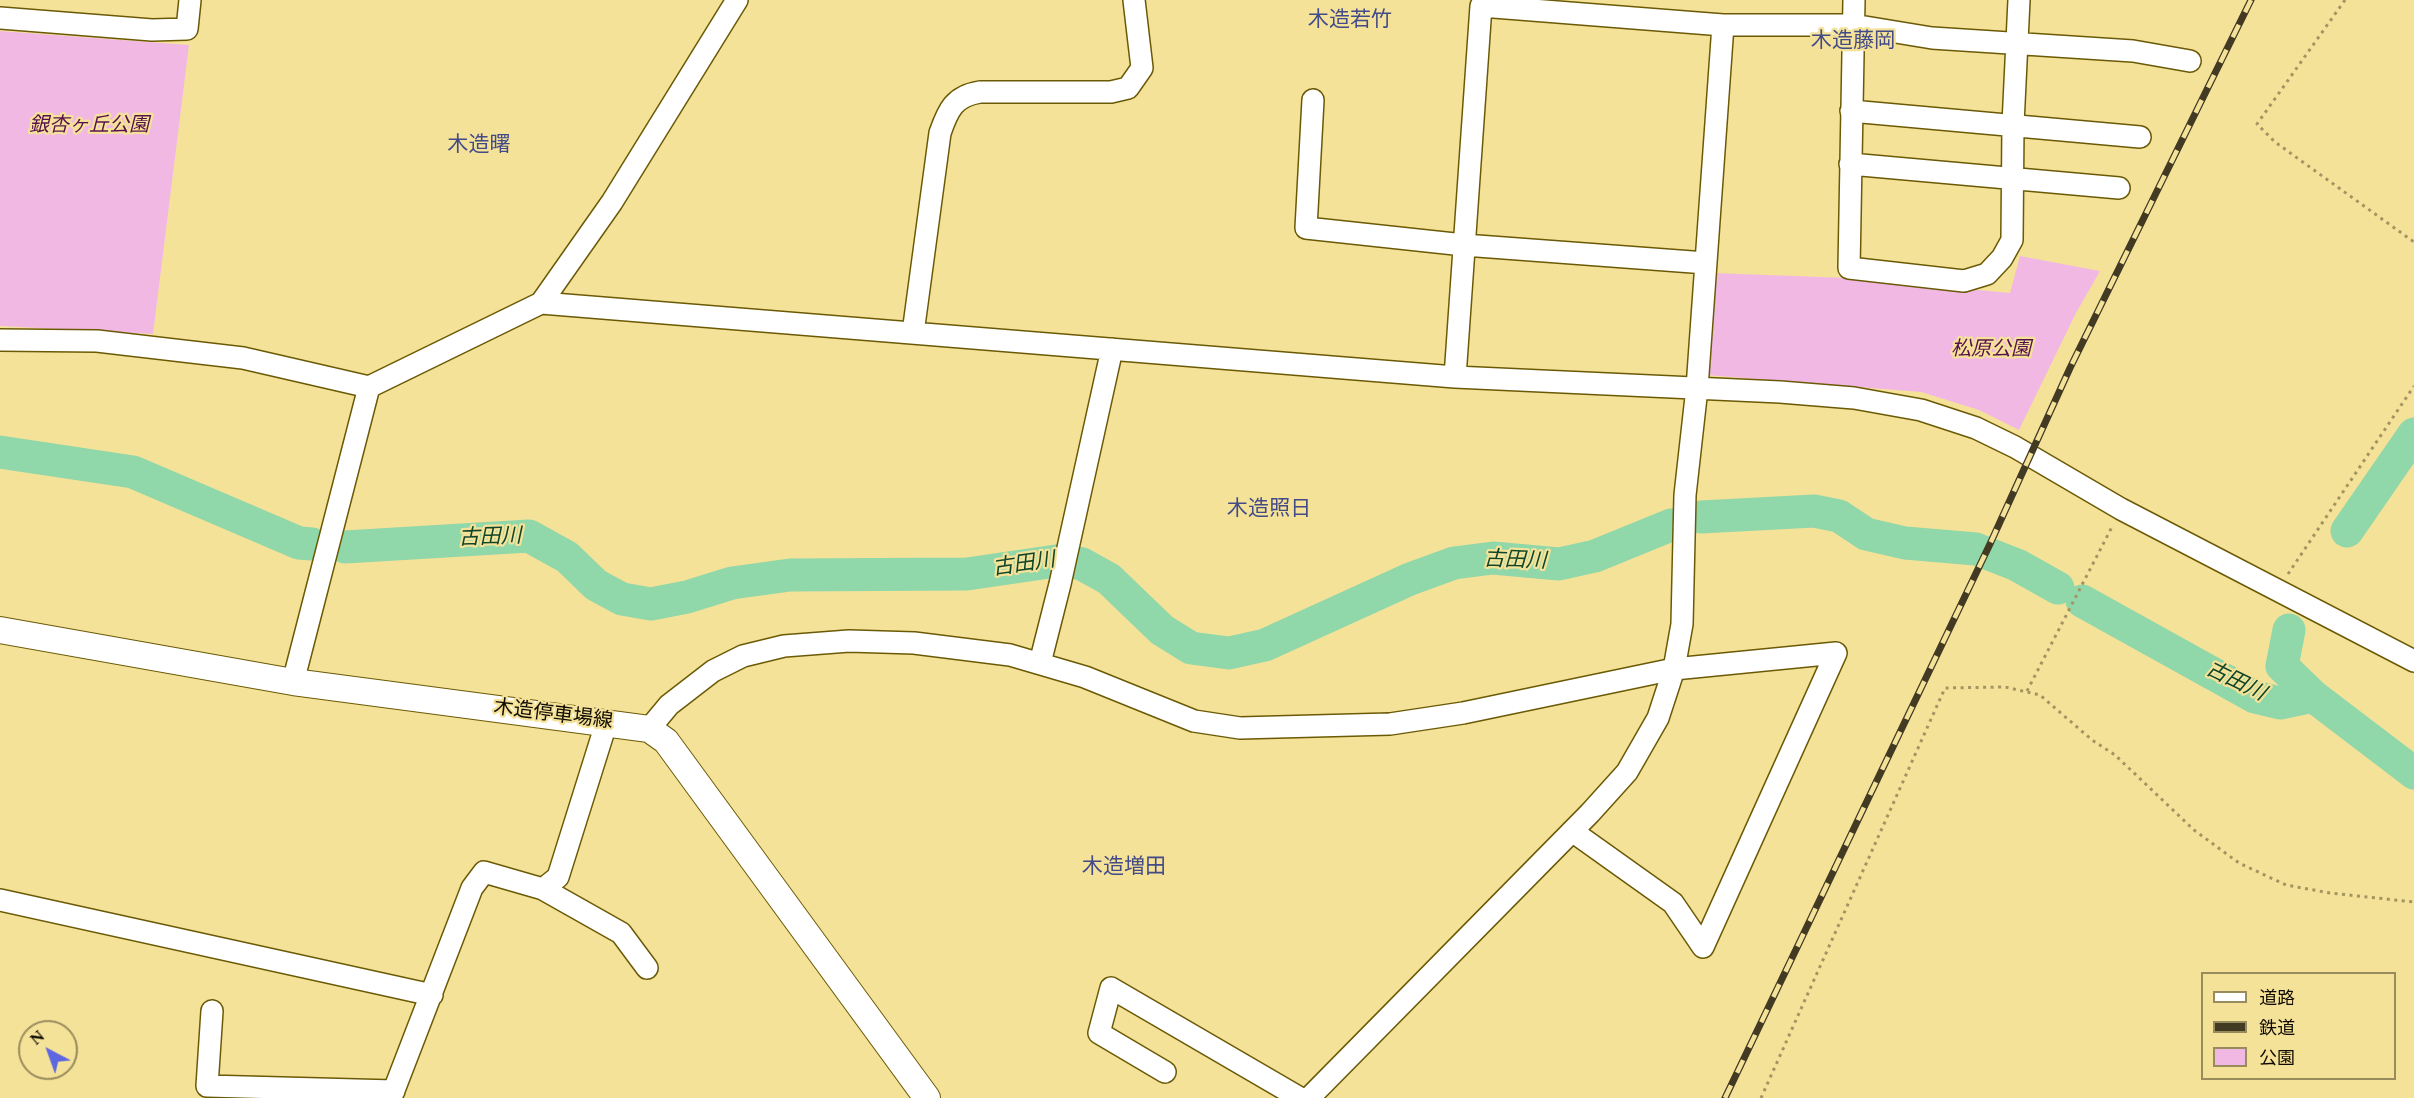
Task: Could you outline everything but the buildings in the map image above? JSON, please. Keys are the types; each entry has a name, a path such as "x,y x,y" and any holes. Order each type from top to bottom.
{"main road":[{"name":"木造停車場線","path":"0,630 294,682 649,729"},
{"path":"649,729 666,741 678,756 927,1098"}],"street":[{"path":"0,18 152,30 187,29 190,0"},
{"path":"0,340 97,341 243,358 369,387 541,303 612,202 737,0"},
{"path":"913,333 940,134 947,112 964,94 1111,92 1128,88 1142,68 1134,0"},
{"path":"1854,0 1849,268 1964,281 1987,274 2002,258 2012,240 2013,124 2019,0"},
{"path":"1455,377 1481,6 1724,25 1853,26 1932,38 2133,51 2190,61"},
{"path":"1309,1098 1572,831 1627,772 1658,718 1674,669 1682,624 1685,495 1696,388 1724,25"},
{"path":"1313,100 1306,228 1464,245 1706,263"},
{"path":"1851,111 2140,137"},
{"path":"1850,164 2120,188"},
{"path":"541,303 1455,377 1854,398 1921,410 1976,428 2015,447 2121,509 2414,661"},
{"path":"1040,663 1060,584 1112,349"},
{"path":"294,682 369,387"},
{"path":"649,729 669,705 713,671 743,656 784,646 849,641 914,643 1010,654 1085,676 1194,722 1240,728 1390,724 1463,713 1674,669 1836,653 1703,947 1673,903 1572,831"},
{"path":"543,889 558,877 606,724"},
{"path":"212,1011 207,1086 392,1094 472,888 484,872 543,889 621,933 647,968"},
{"path":"0,900 432,994"},
{"path":"1165,1072 1099,1034 1111,988 1300,1098"}],"path":[{"path":"2345,0 2257,124 2275,142 2414,242"},
{"path":"2277,591 2414,386"},
{"path":"2027,691 2121,509"},
{"path":"1761,1098 1945,688 2005,687 2040,695 2092,740 2115,755 2194,830 2239,863 2286,885 2330,893 2414,902"}],"green space":[{"name":"銀杏ヶ丘公園","path":"0,31 189,45 153,334 0,326"},
{"name":"松原公園","path":"2020,256 2100,271 2076,313 2019,430 1979,410 1921,392 1706,375 1714,273 1847,278 2010,293"}],"waterway":[{"path":"2347,531 2414,434"},
{"name":"古田川","path":"0,452 133,472 299,543 312,544"},
{"name":"古田川","path":"1701,517 1814,511 1839,516 1866,534 1905,543 1976,549 2017,565 2058,588"},
{"name":"古田川","path":"345,547 529,536 567,557 596,585 622,599 651,604 687,597 732,583 790,575 967,574 1063,560 1082,564 1109,579 1162,630 1191,648 1229,653 1265,645 1410,579 1454,563 1493,558 1559,564 1595,556 1671,525"},
{"name":"古田川","path":"2082,601 2255,697 2280,703 2313,696"},
{"name":"古田川","path":"2289,630 2282,666 2313,696 2414,773"}],"railway":[{"path":"1725,1098 1990,544 2070,368 2251,0"}],"district":[{"name":"木造若竹","path":"1350,22"},
{"name":"木造藤岡","path":"1853,43"},
{"name":"木造曙","path":"479,147"},
{"name":"木造照日","path":"1269,511"},
{"name":"木造増田","path":"1124,869"}]}
